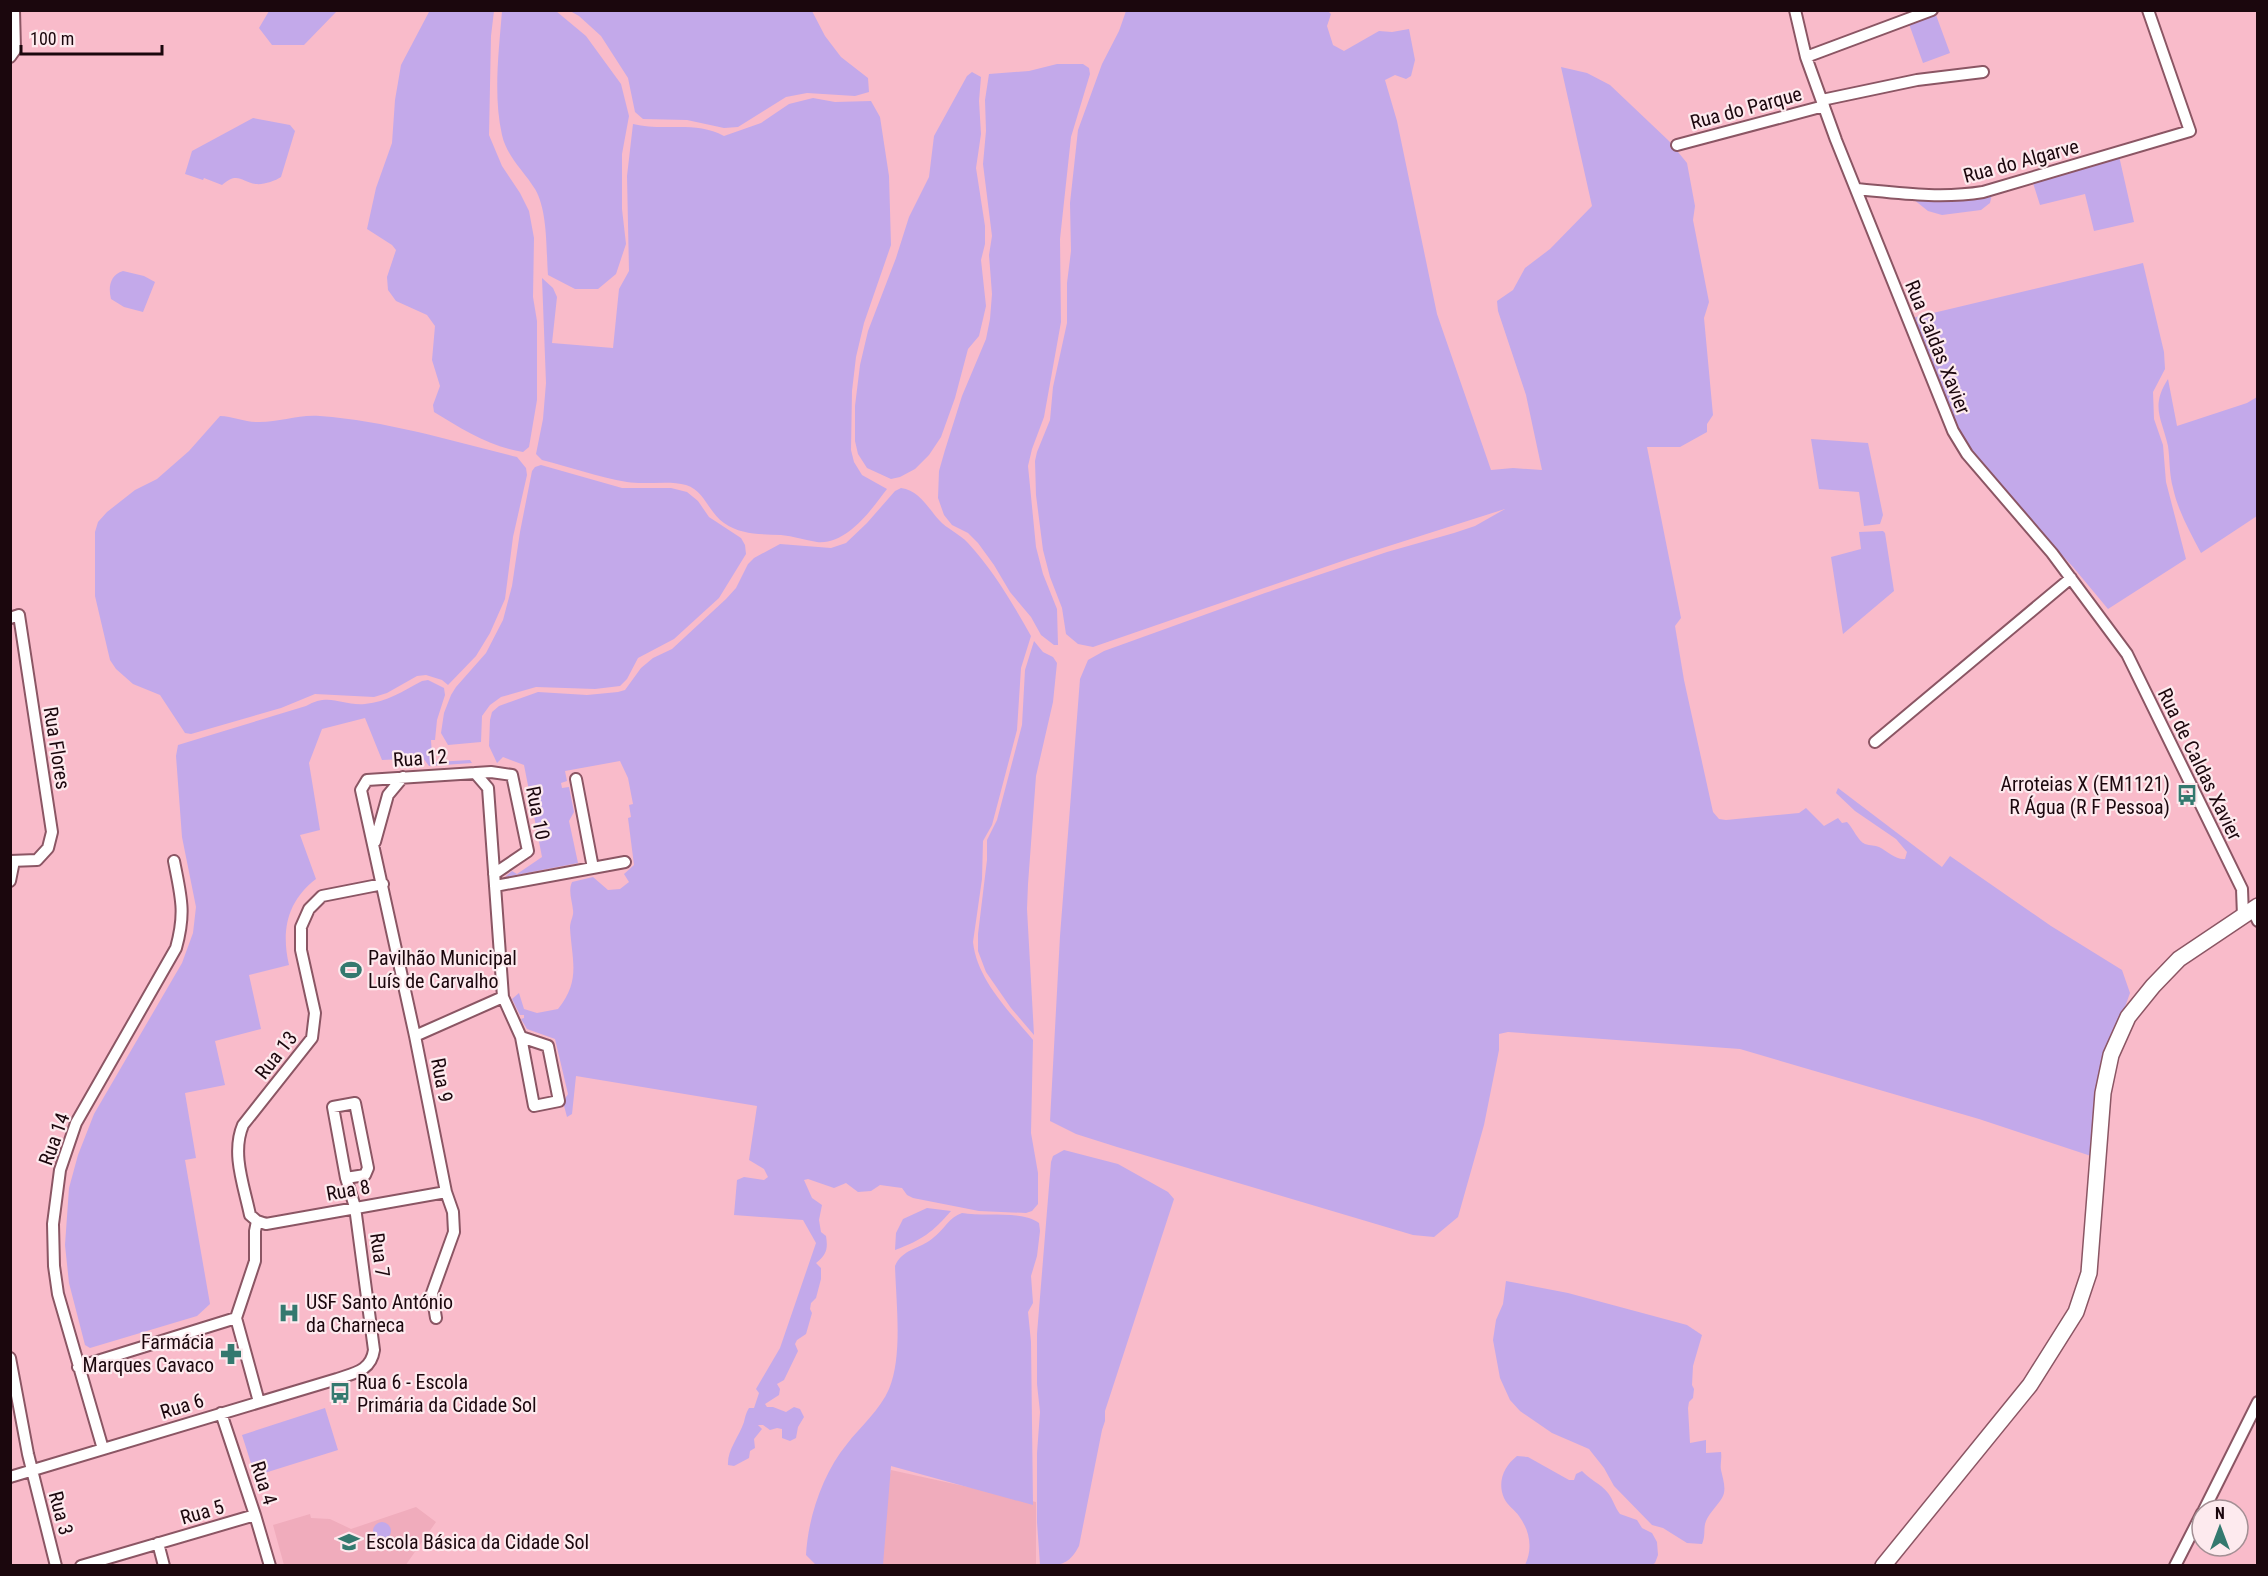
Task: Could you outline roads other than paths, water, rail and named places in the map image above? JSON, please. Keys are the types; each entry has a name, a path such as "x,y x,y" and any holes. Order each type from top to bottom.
{"main road":[{"path":"1883,1566 2030,1385 2076,1312 2089,1274 2103,1093 2110,1055 2128,1017 2179,959 2253,910"}],"street":[{"path":"10,57 15,50 14,10"},
{"name":"Rua Caldas Xavier","path":"1795,10 1806,57 1823,103 1953,431 1967,454 2071,579 2127,654"},
{"path":"1806,57 1932,10"},
{"name":"Rua do Algarve","path":"1856,189 1929,196 1958,196 1983,192 2190,130 2148,10"},
{"name":"Rua do Parque","path":"1677,145 1823,103 1917,80 1983,72"},
{"path":"1875,742 2071,579"},
{"name":"Rua Flores","path":"12,861 37,860 48,848 52,832 15,617"},
{"name":"Rua de Caldas Xavier","path":"2127,654 2253,910"},
{"name":"Rua 10","path":"475,773 491,772 512,775 528,851 494,874"},
{"path":"475,773 488,788 503,997 521,1037 534,1106 559,1101 548,1046 521,1037"},
{"name":"Rua 12","path":"367,780 475,773"},
{"name":"Rua 9","path":"374,846 388,795 403,777"},
{"path":"576,779 592,868"},
{"name":"Rua 9","path":"367,780 360,790 416,1036 446,1192 453,1212 454,1232 432,1293 436,1318"},
{"path":"10,881 12,861"},
{"name":"Rua 14","path":"103,1449 58,1294 54,1266 53,1224 60,1170 76,1123 176,948 182,928 183,909 174,861"},
{"path":"495,886 625,862"},
{"name":"Rua 13","path":"257,1221 250,1215 237,1150 238,1137 243,1125 312,1038 315,1013 301,950 301,927 309,909 322,897 383,884"},
{"name":"Rua de Caldas Xavier","path":"2242,888 2253,910"},
{"path":"416,1036 503,997"},
{"name":"Rua 7","path":"346,1178 365,1175 368,1168 355,1103 333,1107 346,1178 355,1207 374,1350 372,1360 363,1370"},
{"name":"Rua 8","path":"257,1221 266,1224 446,1192"},
{"path":"257,1221 255,1261 236,1318 259,1402"},
{"path":"78,1366 236,1318"},
{"name":"Rua 3","path":"10,1358 31,1471 56,1566"},
{"name":"Rua 6","path":"10,1477 363,1370"},
{"path":"2210,1498 2258,1402"},
{"name":"Rua 4","path":"221,1413 270,1566"},
{"name":"Rua 5","path":"81,1566 255,1515"},
{"path":"2175,1566 2190,1537"},
{"path":"158,1543 164,1566"}],"place":[{"name":"Arroteias X (EM1121) R Água (R F Pessoa)","path":"2187,795"},
{"name":"Pavilhão Municipal Luís de Carvalho","path":"351,970"},
{"name":"USF Santo António da Charneca","path":"289,1313"},
{"name":"Farmácia Marques Cavaco","path":"231,1354"},
{"name":"Rua 6 - Escola Primária da Cidade Sol","path":"340,1393"},
{"name":"Escola Básica da Cidade Sol","path":"349,1542"}]}
